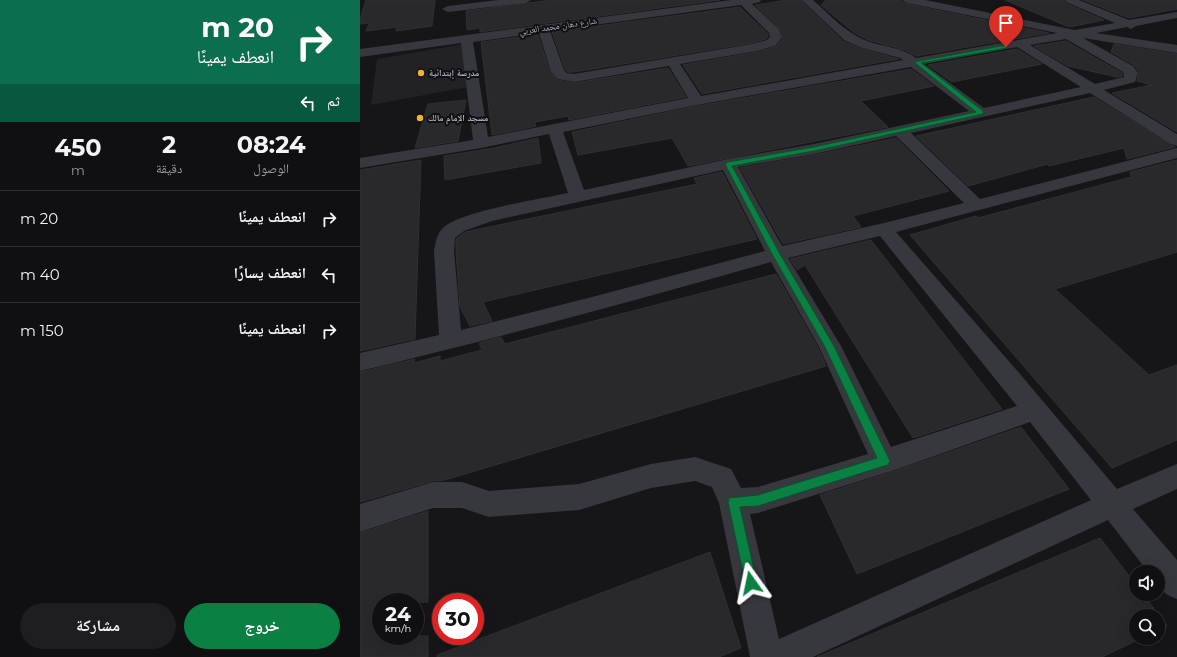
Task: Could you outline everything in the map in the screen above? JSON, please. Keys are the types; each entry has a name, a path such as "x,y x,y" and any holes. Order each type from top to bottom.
{"street":[{"path":"449,9 526,0"},
{"path":"807,0 848,37 863,44 896,51 904,55 916,62 981,113"},
{"path":"907,0 1041,25 1074,35 1174,49"},
{"path":"1070,0 1130,25 1174,49"},
{"path":"543,28 558,72 568,78 753,48 771,43 776,38 775,32 750,1"},
{"name":"شارع دهان محمد العربي","path":"360,53 447,37 466,38 750,1"},
{"path":"998,6 1041,25"},
{"path":"360,163 481,143 697,101 1177,16"},
{"path":"451,341 444,251 446,237 449,233 468,222 488,216 728,164 814,149 1092,89 1130,79 1131,73 1124,66 1074,35"},
{"path":"466,38 481,143"},
{"path":"1020,44 1177,141"},
{"path":"672,61 697,101"},
{"path":"555,129 578,197"},
{"path":"899,130 976,205"},
{"path":"360,362 451,341 592,305 776,254 884,229 1177,153"},
{"path":"728,164 776,254 830,346 884,461"},
{"path":"884,229 1113,504 1177,584"},
{"path":"733,502 758,500 884,461 1035,410"},
{"path":"360,518 433,495 462,495 489,504 579,497 651,476 695,469 721,478 733,502 767,657"},
{"path":"776,657 1177,476"}],"shaded area":[{"name":"مدرسة إبتدائية","path":"464,44 468,87 371,105 377,59"}],"building":[{"path":"366,0 435,0 432,26 396,31 397,27 366,31 369,23 360,24 360,19"},
{"path":"552,0 720,0 480,32 480,28 467,30 466,11"},
{"path":"787,0 801,0 843,41 859,48 899,59 702,94 683,65 757,52 775,47 783,39 780,29 755,5"},
{"path":"826,0 901,1 907,4 1049,33 916,56 905,50 868,40 853,32 821,5"},
{"path":"1005,0 1064,0 1065,3 1104,20 1069,27"},
{"path":"1083,0 1177,0 1177,9 1129,18"},
{"path":"740,7 768,34 766,39 752,43 574,72 568,72 565,69 552,32"},
{"path":"538,35 550,72 558,80 574,83 668,68 686,97 569,120 568,116 535,122 536,126 492,135 481,42"},
{"path":"1066,41 1122,73 1122,76 1117,77 1068,66 1034,46"},
{"path":"1114,44 1177,54 1177,132 1112,93 1152,85 1137,81 1139,72 1134,65 1111,52"},
{"path":"1017,49 1042,64 952,82 928,65"},
{"path":"911,69 934,86 861,101 888,127 688,166 672,138 578,155 572,132 697,106"},
{"path":"1094,97 1175,147 1127,159 1124,148 1049,166 1048,164 968,186 916,136"},
{"path":"466,100 458,141 415,148 428,104"},
{"path":"538,138 541,163 445,180 444,156 494,148"},
{"path":"896,138 949,191 853,216 861,227 783,244 740,168 814,155"},
{"path":"421,160 415,339 360,351 360,170"},
{"path":"1177,160 1177,252 1055,289 1149,375 1177,365 1177,440 1112,468 910,235 976,216 978,218 1131,177 1130,172"},
{"path":"722,172 757,239 483,302 492,321 470,326 460,307 456,251 456,239 465,232 697,184 694,178"},
{"path":"871,240 1002,409 913,438 805,265 797,270 790,259"},
{"path":"776,274 818,348 826,366 445,480 433,481 360,502 360,372 415,359 414,363 440,356 440,361 482,350 479,343 501,337 505,344"},
{"path":"1021,427 1069,489 857,574 820,495 898,470"},
{"path":"428,511 428,602 424,602 424,593 372,593 372,645 424,645 424,636 428,636 428,657 360,657 360,533"},
{"path":"1100,538 1129,576 1129,601 1148,601 1154,609 1129,609 1129,644 1102,657 817,657"},
{"path":"710,552 741,648 719,657 437,657 437,655 464,645 484,645 484,637"}],"place":[{"name":"مدرسة إبتدائية","path":"421,73"},
{"name":"مسجد الإمام مالك","path":"420,118"}],"route":[{"path":"751,583 733,502 758,500 884,461 830,346 776,254 728,164 814,149 981,113 916,62 1006,47"}]}
